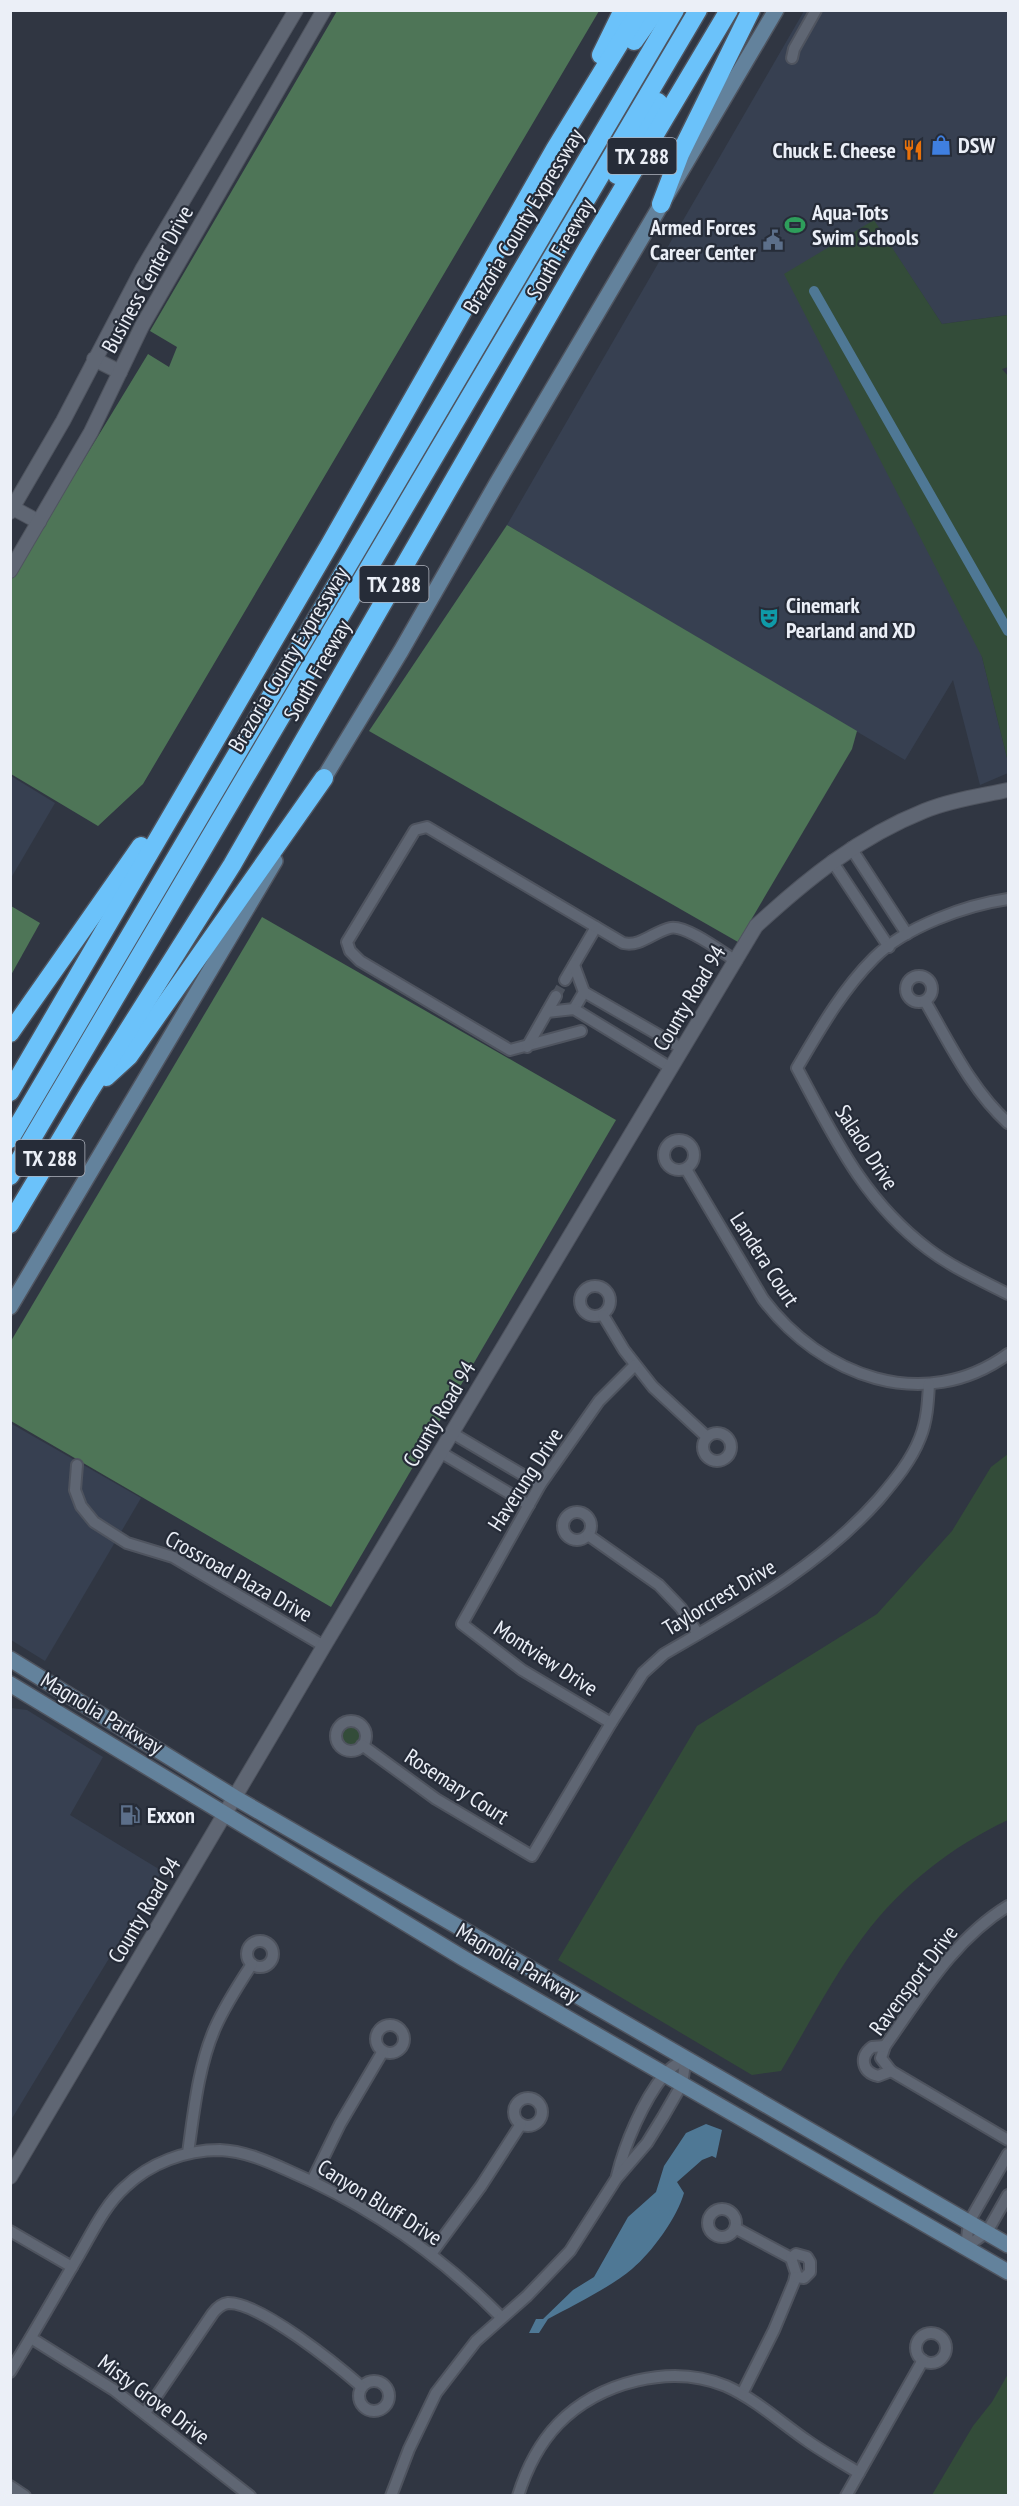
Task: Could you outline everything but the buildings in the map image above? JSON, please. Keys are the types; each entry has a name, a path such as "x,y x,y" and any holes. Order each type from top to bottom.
{"highway":[{"path":"555,149 623,10"},
{"path":"10,1092 251,680 555,149 640,10"},
{"path":"555,149 656,10"},
{"name":"Brazoria County Expressway","path":"10,1139 675,10"},
{"name":"Brazoria County Expressway","path":"10,1176 698,10"},
{"path":"556,303 561,275 710,10"},
{"name":"South Freeway","path":"10,1224 89,1092 232,865 556,303 729,10"},
{"path":"661,204 680,154 751,10"},
{"path":"10,1033 104,902 251,680"},
{"path":"89,1092 129,1056 324,778"}],"main road":[{"path":"10,1307 407,641 776,10"},
{"name":"Magnolia Parkway","path":"10,1659 234,1797 1008,2245"},
{"name":"Magnolia Parkway","path":"10,1684 445,1947 1008,2272"},
{"path":"48,1707 56,1703 65,1704 118,1725"},
{"path":"445,1947 456,1925"}],"street":[{"name":"Business Center Drive","path":"12,510 63,421 143,266 296,10"},
{"path":"792,58 794,49 816,10"},
{"name":"Business Center Drive","path":"10,571 95,424 167,281 324,11"},
{"path":"94,359 120,372"},
{"path":"12,510 39,522"},
{"name":"County Road 94","path":"10,2177 324,1646 756,927 799,886 851,848 926,810 1008,790"},
{"path":"581,1031 510,1050 360,961 350,951 347,942 415,830 427,827 623,943 633,945 672,927 683,928 736,961"},
{"path":"851,848 907,934"},
{"path":"832,861 889,947 907,934 957,912 1008,899"},
{"path":"565,980 596,927"},
{"name":"Salado Drive","path":"889,947 875,957 844,993 797,1068 840,1150 887,1213 915,1238 952,1265 1008,1294"},
{"path":"574,965 584,992 683,1049"},
{"path":"574,1009 584,992"},
{"path":"527,1047 556,996"},
{"path":"925,1000 967,1075 980,1094 1008,1123"},
{"path":"547,1012 574,1009 671,1068"},
{"name":"Landera Court","path":"686,1169 763,1299 793,1334 818,1353 852,1371 898,1383 929,1384 970,1376 1008,1354"},
{"path":"603,1315 635,1365 675,1409 707,1437"},
{"name":"Haverung Drive","path":"462,1624 540,1485 599,1401 635,1365"},
{"name":"Taylorcrest Drive","path":"532,1856 611,1723 651,1665 664,1653 797,1573 850,1529 897,1479 921,1436 928,1411 929,1384"},
{"path":"452,1433 540,1485"},
{"path":"440,1452 529,1505"},
{"name":"Crossroad Plaza Drive","path":"77,1465 75,1490 81,1506 94,1522 128,1543 173,1557 324,1646"},
{"path":"588,1534 659,1585 676,1602 698,1634"},
{"name":"Montview Drive","path":"462,1624 522,1670 611,1723"},
{"name":"Rosemary Court","path":"362,1745 436,1799 532,1856"},
{"name":"Ravensport Drive","path":"891,2071 881,2058 885,2046 962,1942 1008,1906"},
{"path":"188,2153 199,2080 206,2053 227,2004 252,1964"},
{"path":"885,2046 872,2046 863,2057 867,2070 878,2076 891,2071 1008,2140"},
{"path":"312,2181 345,2115 383,2051"},
{"path":"616,2179 623,2151 637,2121 665,2073 686,2057"},
{"path":"392,2496 409,2449 436,2393 476,2341 501,2316 527,2296 570,2251 616,2179 647,2143 682,2084 686,2057"},
{"path":"431,2254 481,2186 521,2124"},
{"name":"Canyon Bluff Drive","path":"10,2372 108,2205 140,2174 165,2161 188,2153 222,2150 252,2156 312,2181 400,2232 431,2254 471,2287 501,2316"},
{"path":"966,2247 969,2222 1008,2154"},
{"path":"966,2247 987,2232 1008,2195"},
{"path":"735,2228 791,2258 795,2265 795,2277 774,2330 742,2394"},
{"path":"10,2231 72,2267"},
{"path":"791,2258 796,2253 801,2254 810,2262 810,2272 804,2278 795,2277"},
{"path":"145,2413 213,2313 219,2306 228,2303 259,2315 295,2335 325,2355 362,2387"},
{"name":"Misty Grove Drive","path":"31,2338 93,2376 145,2413 250,2496"},
{"path":"846,2496 923,2360"},
{"path":"518,2496 531,2463 558,2425 590,2400 612,2389 656,2377 681,2376 708,2380 742,2394 809,2443 860,2473"},
{"path":"10,2486 26,2496"}],"shaded area":[{"path":"804,11 1008,11 1008,315 942,324 874,221 1008,762 1008,773 980,785 953,680 905,760 507,525"},
{"path":"11,776 55,803 11,878"},
{"path":"10,1423 141,1498 45,1661 11,1640"},
{"path":"11,1708 27,1710 103,1757 70,1815 162,1871 11,2120"}],"green space":[{"path":"337,11 599,11 143,784 98,826 11,774 10,581 148,354 169,367 177,347 150,331"},
{"path":"874,220 942,324 1008,315 1008,367 1002,369 1008,376 1008,762 982,657 784,274"},
{"path":"507,525 857,731 852,749 738,942 369,731"},
{"path":"11,906 40,923 11,975"},
{"path":"262,917 616,1120 331,1607 11,1421 11,1341"},
{"path":"1008,1454 1008,1820 947,1855 893,1901 863,1937 841,1969 781,2071 752,2075 558,1960 697,1726 877,1614 952,1531 991,1467"},
{"path":"350,1722 359,1726 363,1735 359,1744 350,1748 341,1744 337,1735 341,1726"},
{"path":"1008,2374 1008,2495 932,2495 973,2426 992,2402"}],"water":[{"path":"706,2124 722,2130 716,2158 712,2156 702,2160 677,2182 684,2193 681,2203 670,2224 648,2253 613,2283 548,2319 539,2333 529,2333 536,2319 543,2319 573,2290 594,2277 628,2217 656,2192 664,2166 686,2133"}],"waterway":[{"path":"814,291 1008,631"}],"tunnel":[{"path":"556,996 565,980"}],"place":[{"name":"DSW","path":"941,145"},
{"name":"Chuck E. Cheese","path":"913,150"},
{"name":"Aqua-Tots Swim Schools","path":"795,225"},
{"name":"Armed Forces Career Center","path":"773,240"},
{"name":"Cinemark Pearland and XD","path":"769,618"},
{"name":"Exxon","path":"130,1815"}]}
